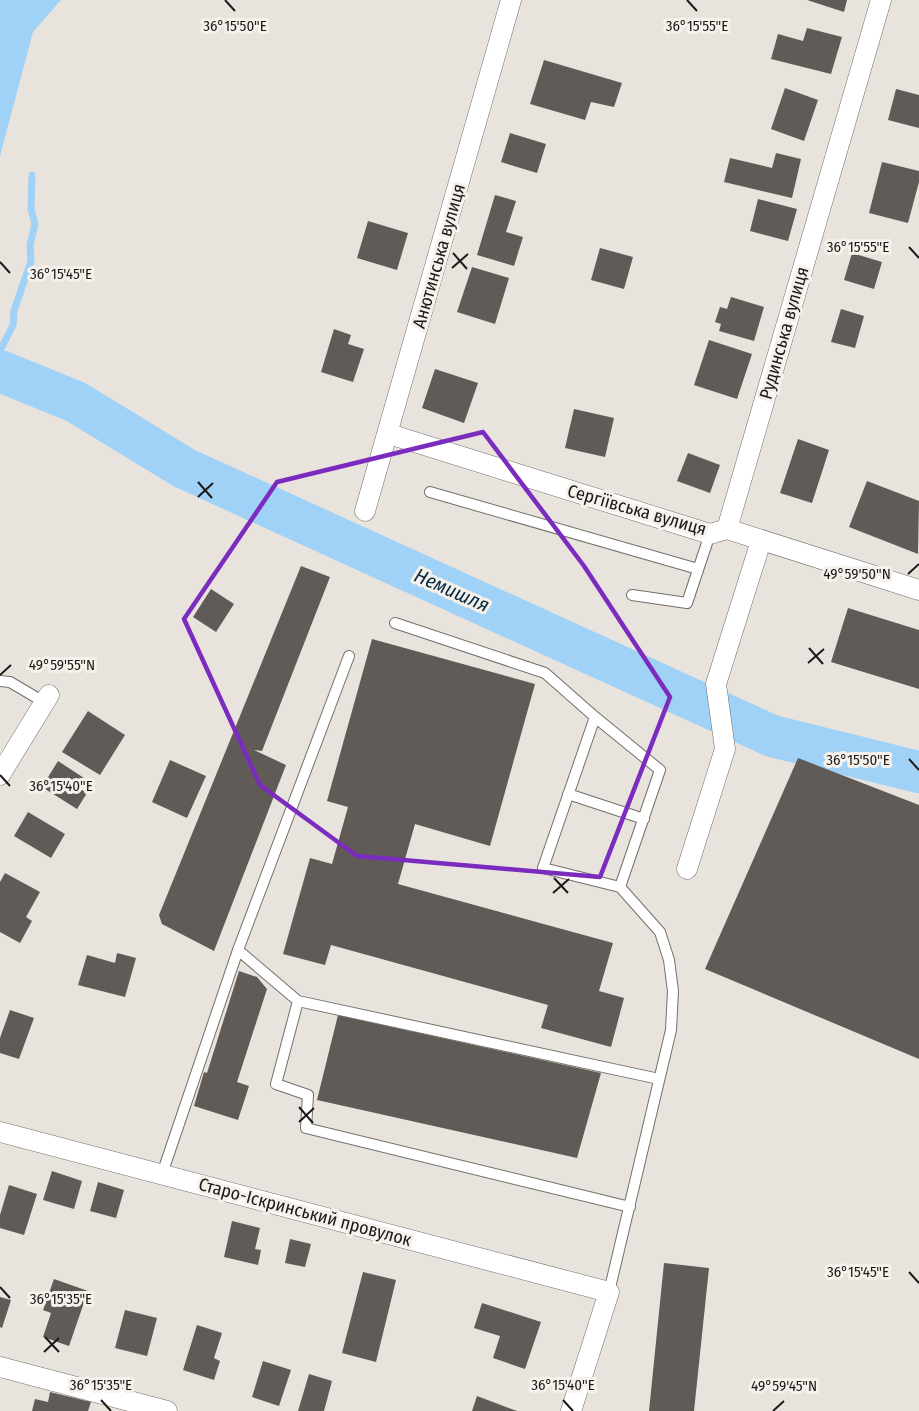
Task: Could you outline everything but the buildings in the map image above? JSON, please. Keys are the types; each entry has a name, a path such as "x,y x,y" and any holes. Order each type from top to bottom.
{"street":[{"name":"Анютинська вулиця","path":"364,511 389,434 511,0"},
{"name":"Рудинська вулиця","path":"719,531 881,0"},
{"name":"Сергіївська вулиця","path":"389,434 719,531 761,541 919,590"},
{"path":"687,869 725,749 716,684 761,541"},
{"path":"0,776 47,699"},
{"name":"Старо-Іскринський провулок","path":"0,1132 609,1292"},
{"path":"571,1411 609,1292"},
{"path":"0,1367 167,1411"}],"lane":[{"path":"429,492 698,569"},
{"path":"632,595 687,603 698,569 719,531"},
{"path":"395,623 545,674 660,770 620,887"},
{"path":"162,1174 238,950 349,656"},
{"path":"0,681 10,682 47,699"},
{"path":"595,717 543,868 620,887 660,932 669,960 673,991 670,1030 609,1292"},
{"path":"568,795 644,819"},
{"path":"238,950 298,1000 659,1079"},
{"path":"298,1000 276,1084 308,1095 306,1128 630,1207"}],"highlighted area":[{"path":"483,432 584,566 670,697 600,877 357,856 260,785 184,619 277,482"}],"water":[{"path":"0,0 61,0 33,32 0,156"}],"waterway":[{"path":"0,351 13,325 14,311 31,261 30,245 35,224 31,209 32,175"},
{"name":"Немишля","path":"0,371 76,402 184,468 772,736 919,772"}]}
